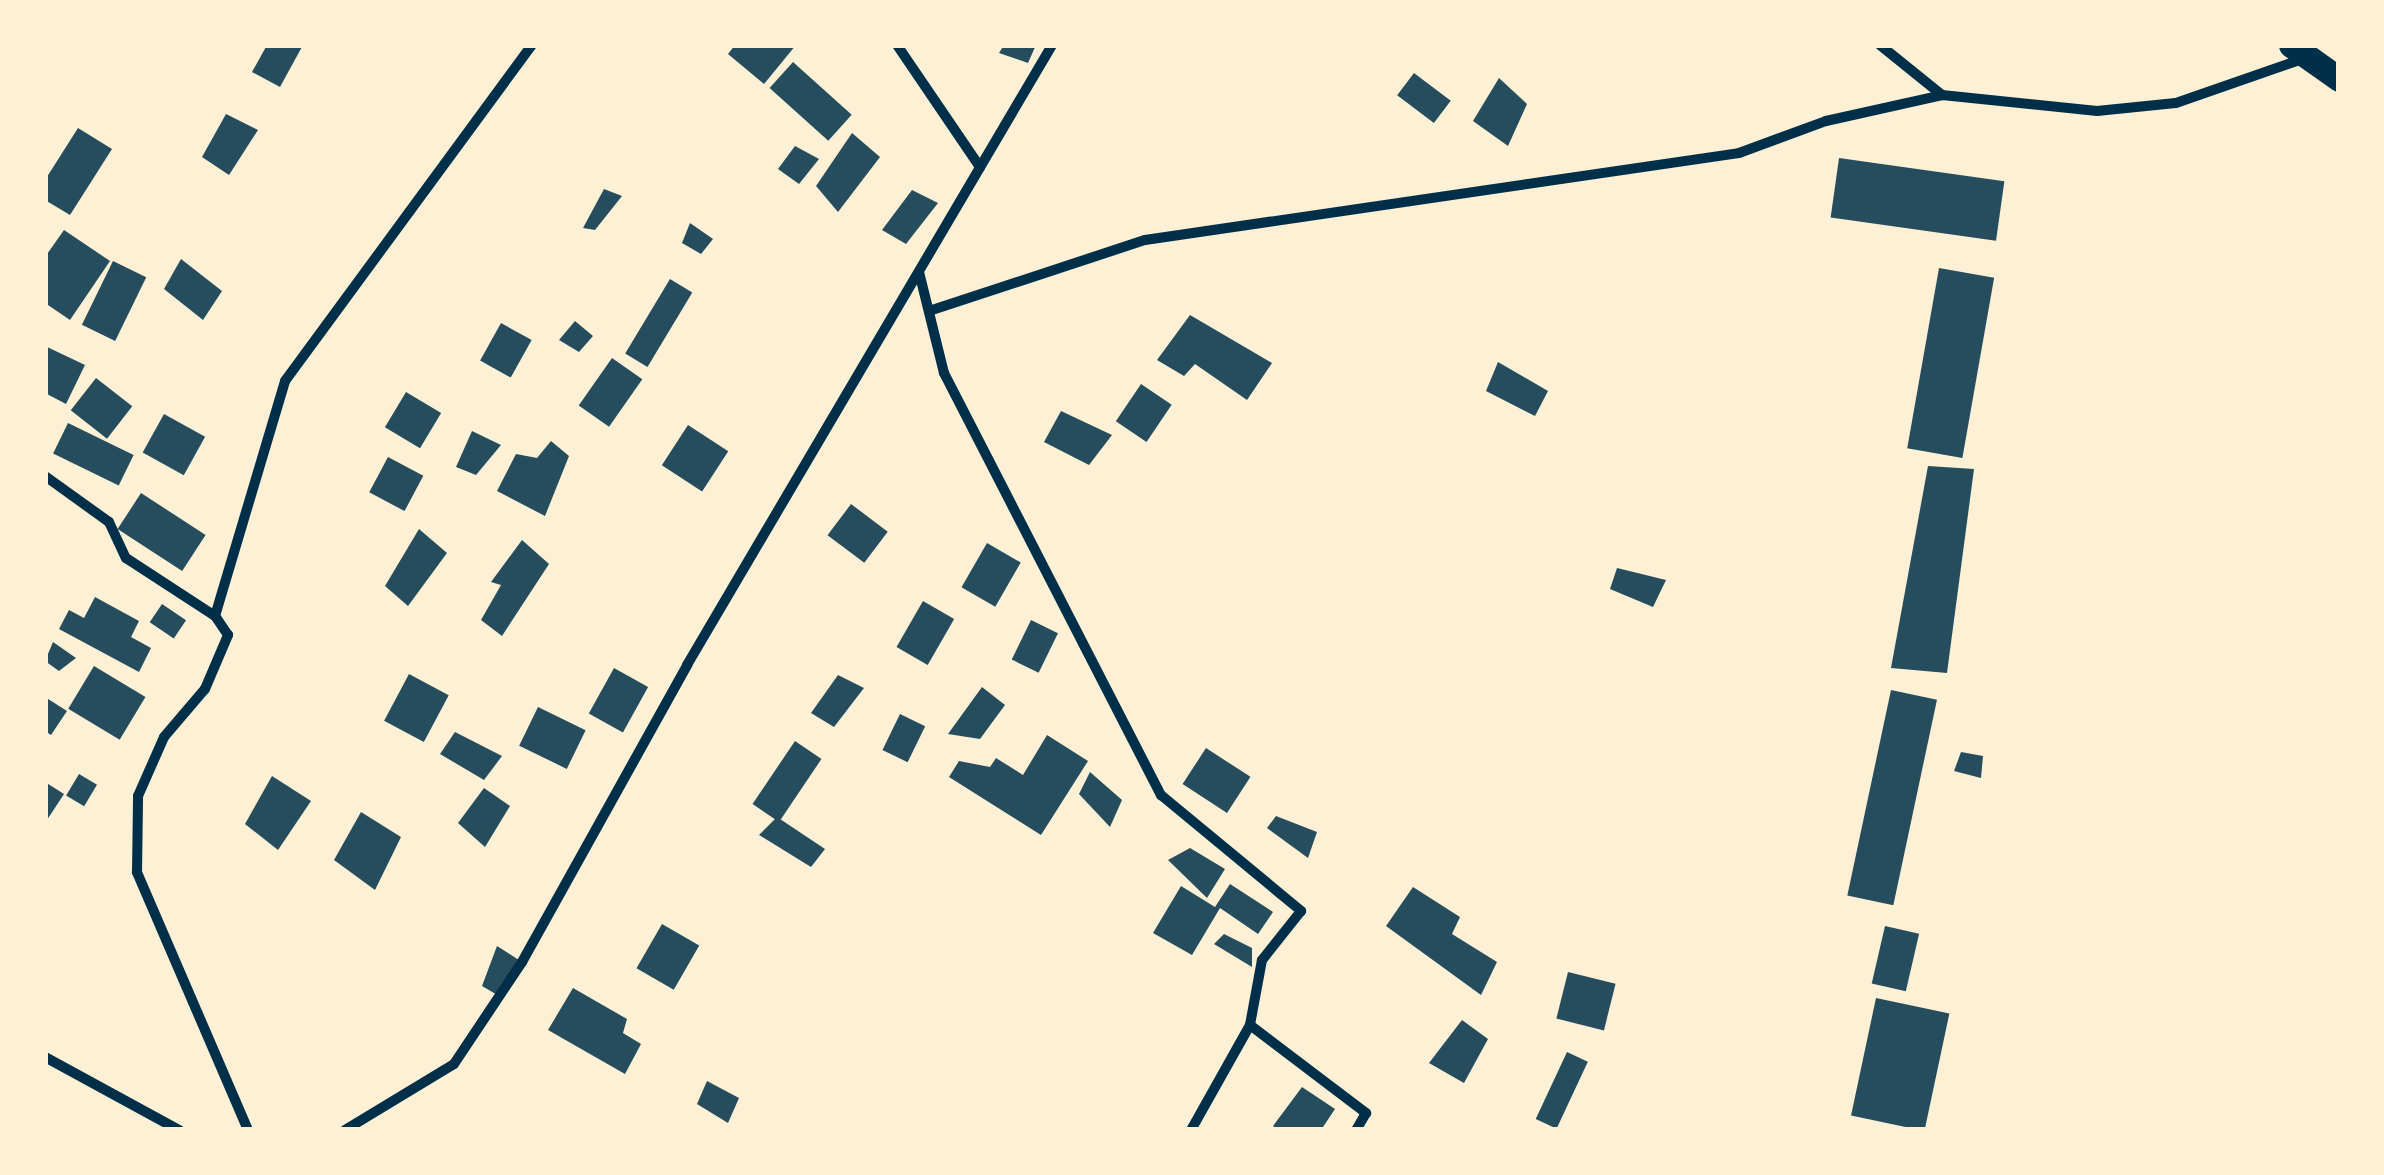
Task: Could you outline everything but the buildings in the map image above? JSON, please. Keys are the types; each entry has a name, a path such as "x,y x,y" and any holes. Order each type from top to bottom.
{"main road":[{"path":"2297,52 2339,79"}],"street":[{"path":"215,616 285,381 532,45"},
{"path":"897,45 980,167"},
{"path":"345,1130 454,1064 522,962 1052,45"},
{"path":"1880,45 1942,95"},
{"path":"929,312 1145,240 1739,153 1826,120 1942,95 2096,111 2176,103 2297,52"},
{"path":"919,271 944,373 1162,795 1301,911 1262,960 1250,1025 1192,1130"},
{"path":"45,476 110,522 126,558 215,616 228,635 204,689 164,737 138,796 136,872 248,1130"},
{"path":"1250,1025 1366,1113 1356,1130"},
{"path":"45,1057 179,1130"}]}
